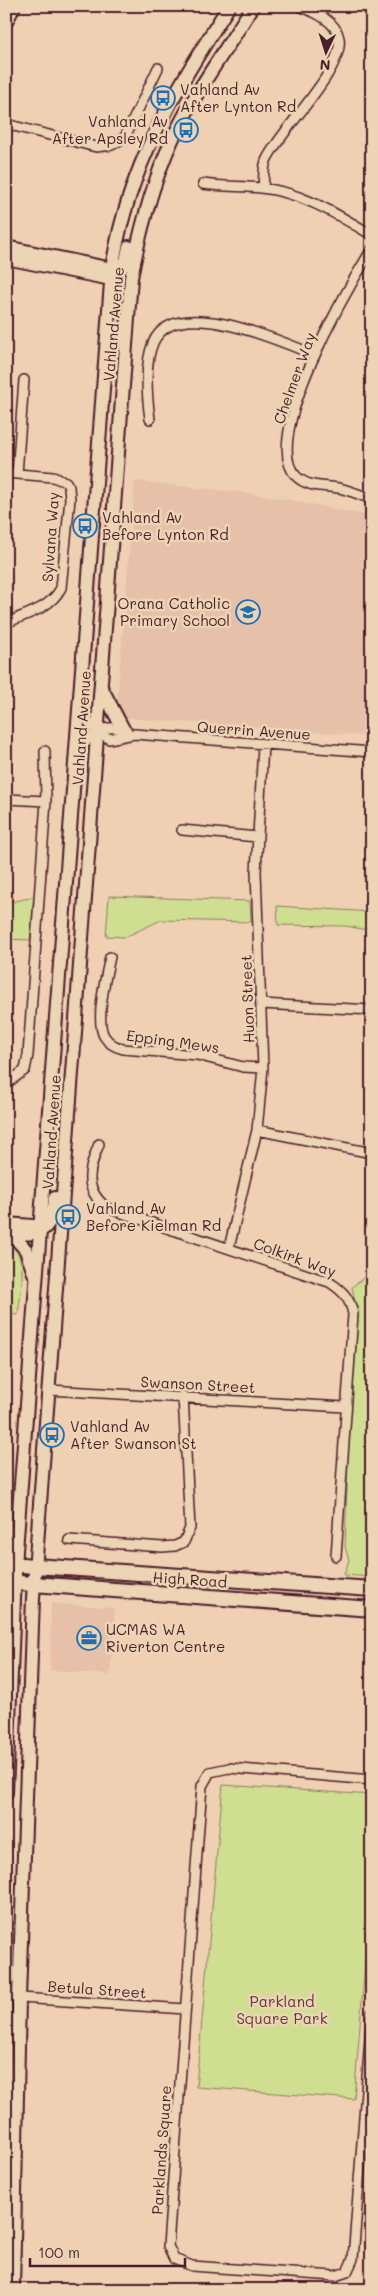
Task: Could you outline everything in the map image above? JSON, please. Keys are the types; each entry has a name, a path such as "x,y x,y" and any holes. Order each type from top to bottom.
{"main road":[{"path":"6,22 14,6"},
{"name":"Vahland Avenue","path":"35,1231 41,1214 113,274 124,208 153,133 191,64 229,6"},
{"name":"Vahland Avenue","path":"13,2290 11,2164 13,1998 34,1584 131,278 148,203 162,164 183,118 253,6"},
{"path":"113,274 126,261 139,210 148,203"},
{"path":"6,247 113,274"},
{"path":"6,258 113,274"},
{"path":"113,274 129,313"},
{"path":"100,688 129,732"},
{"path":"35,1231 52,1220 55,1197 64,1183"},
{"path":"7,1229 35,1231 48,1240 59,1262"},
{"path":"7,1229 26,1250 36,1280"},
{"path":"6,1793 10,1583 36,1280 35,1231"},
{"name":"High Road","path":"11,1564 372,1590"},
{"name":"High Road","path":"10,1583 372,1609"}],"street":[{"path":"263,188 266,162 336,61 339,38 331,24 315,12 299,6"},
{"path":"6,124 96,147 112,145 125,137 158,68"},
{"path":"203,184 263,188 314,203 372,235"},
{"name":"Chelmer Way","path":"372,249 341,299 315,355 290,424 286,447 289,467 296,476 306,483 342,489 372,500"},
{"path":"150,419 148,403 150,354 158,335 172,324 190,320 240,328 315,355"},
{"path":"17,474 24,380"},
{"name":"Sylvana Way","path":"6,473 60,479 69,487 70,499 61,588 53,600 43,607 6,622"},
{"path":"75,758 83,744 97,731 90,724 79,705"},
{"name":"Querrin Avenue","path":"97,731 109,739 129,732 262,745 372,752"},
{"name":"Huon Street","path":"229,1248 257,1130 263,1068 256,837 262,745"},
{"path":"6,1084 25,1070 28,1055 46,801 45,751"},
{"path":"6,799 46,801"},
{"path":"182,830 256,837"},
{"name":"Epping Mews","path":"110,957 105,980 101,1027 104,1036 112,1046 123,1049 197,1055 243,1066 263,1068"},
{"path":"261,1004 372,1010"},
{"path":"257,1130 372,1153"},
{"name":"Colkirk Way","path":"99,1144 92,1164 90,1182 97,1200 107,1208 329,1282 342,1290 351,1303 353,1314 336,1556"},
{"name":"Swanson Street","path":"49,1390 183,1396 345,1408"},
{"path":"69,1540 162,1547 175,1546 184,1542 190,1528 183,1396"},
{"name":"Parklands Square","path":"372,1780 229,1768 210,1772 202,1786 168,2246 174,2260 192,2266 335,2276 347,2272 353,2259 368,2128 372,2013"},
{"name":"Betula Street","path":"13,1998 186,2009"}],"shaded area":[{"name":"Orana Catholic Primary School","path":"135,481 264,495 366,515 372,521 372,736 127,718 117,702"},
{"path":"51,1603 115,1608 110,1675 50,1670"}],"green space":[{"path":"109,896 250,901 251,922 161,920 125,937 106,936"},
{"path":"34,897 30,940 6,939 6,903"},
{"path":"277,906 372,912 372,931 346,926 278,925"},
{"path":"6,1243 14,1248 19,1256 21,1265 22,1286 18,1315 6,1314"},
{"path":"372,1271 372,1577 344,1575 349,1560 345,1547 348,1458 358,1316 352,1287"},
{"name":"Parkland Square Park","path":"223,1785 372,1795 372,1877 354,2099 196,2087"}],"waterway":[{"path":"372,1638 372,1650"}],"place":[{"name":"Vahland Av After Lynton Rd","path":"163,98"},
{"name":"Vahland Av After Apsley Rd","path":"186,130"},
{"name":"Vahland Av Before Lynton Rd","path":"85,526"},
{"name":"Orana Catholic Primary School","path":"248,612"},
{"name":"Vahland Av Before Kielman Rd","path":"68,1217"},
{"name":"Vahland Av After Swanson St","path":"52,1435"},
{"name":"UCMAS WA Riverton Centre","path":"89,1638"}]}
